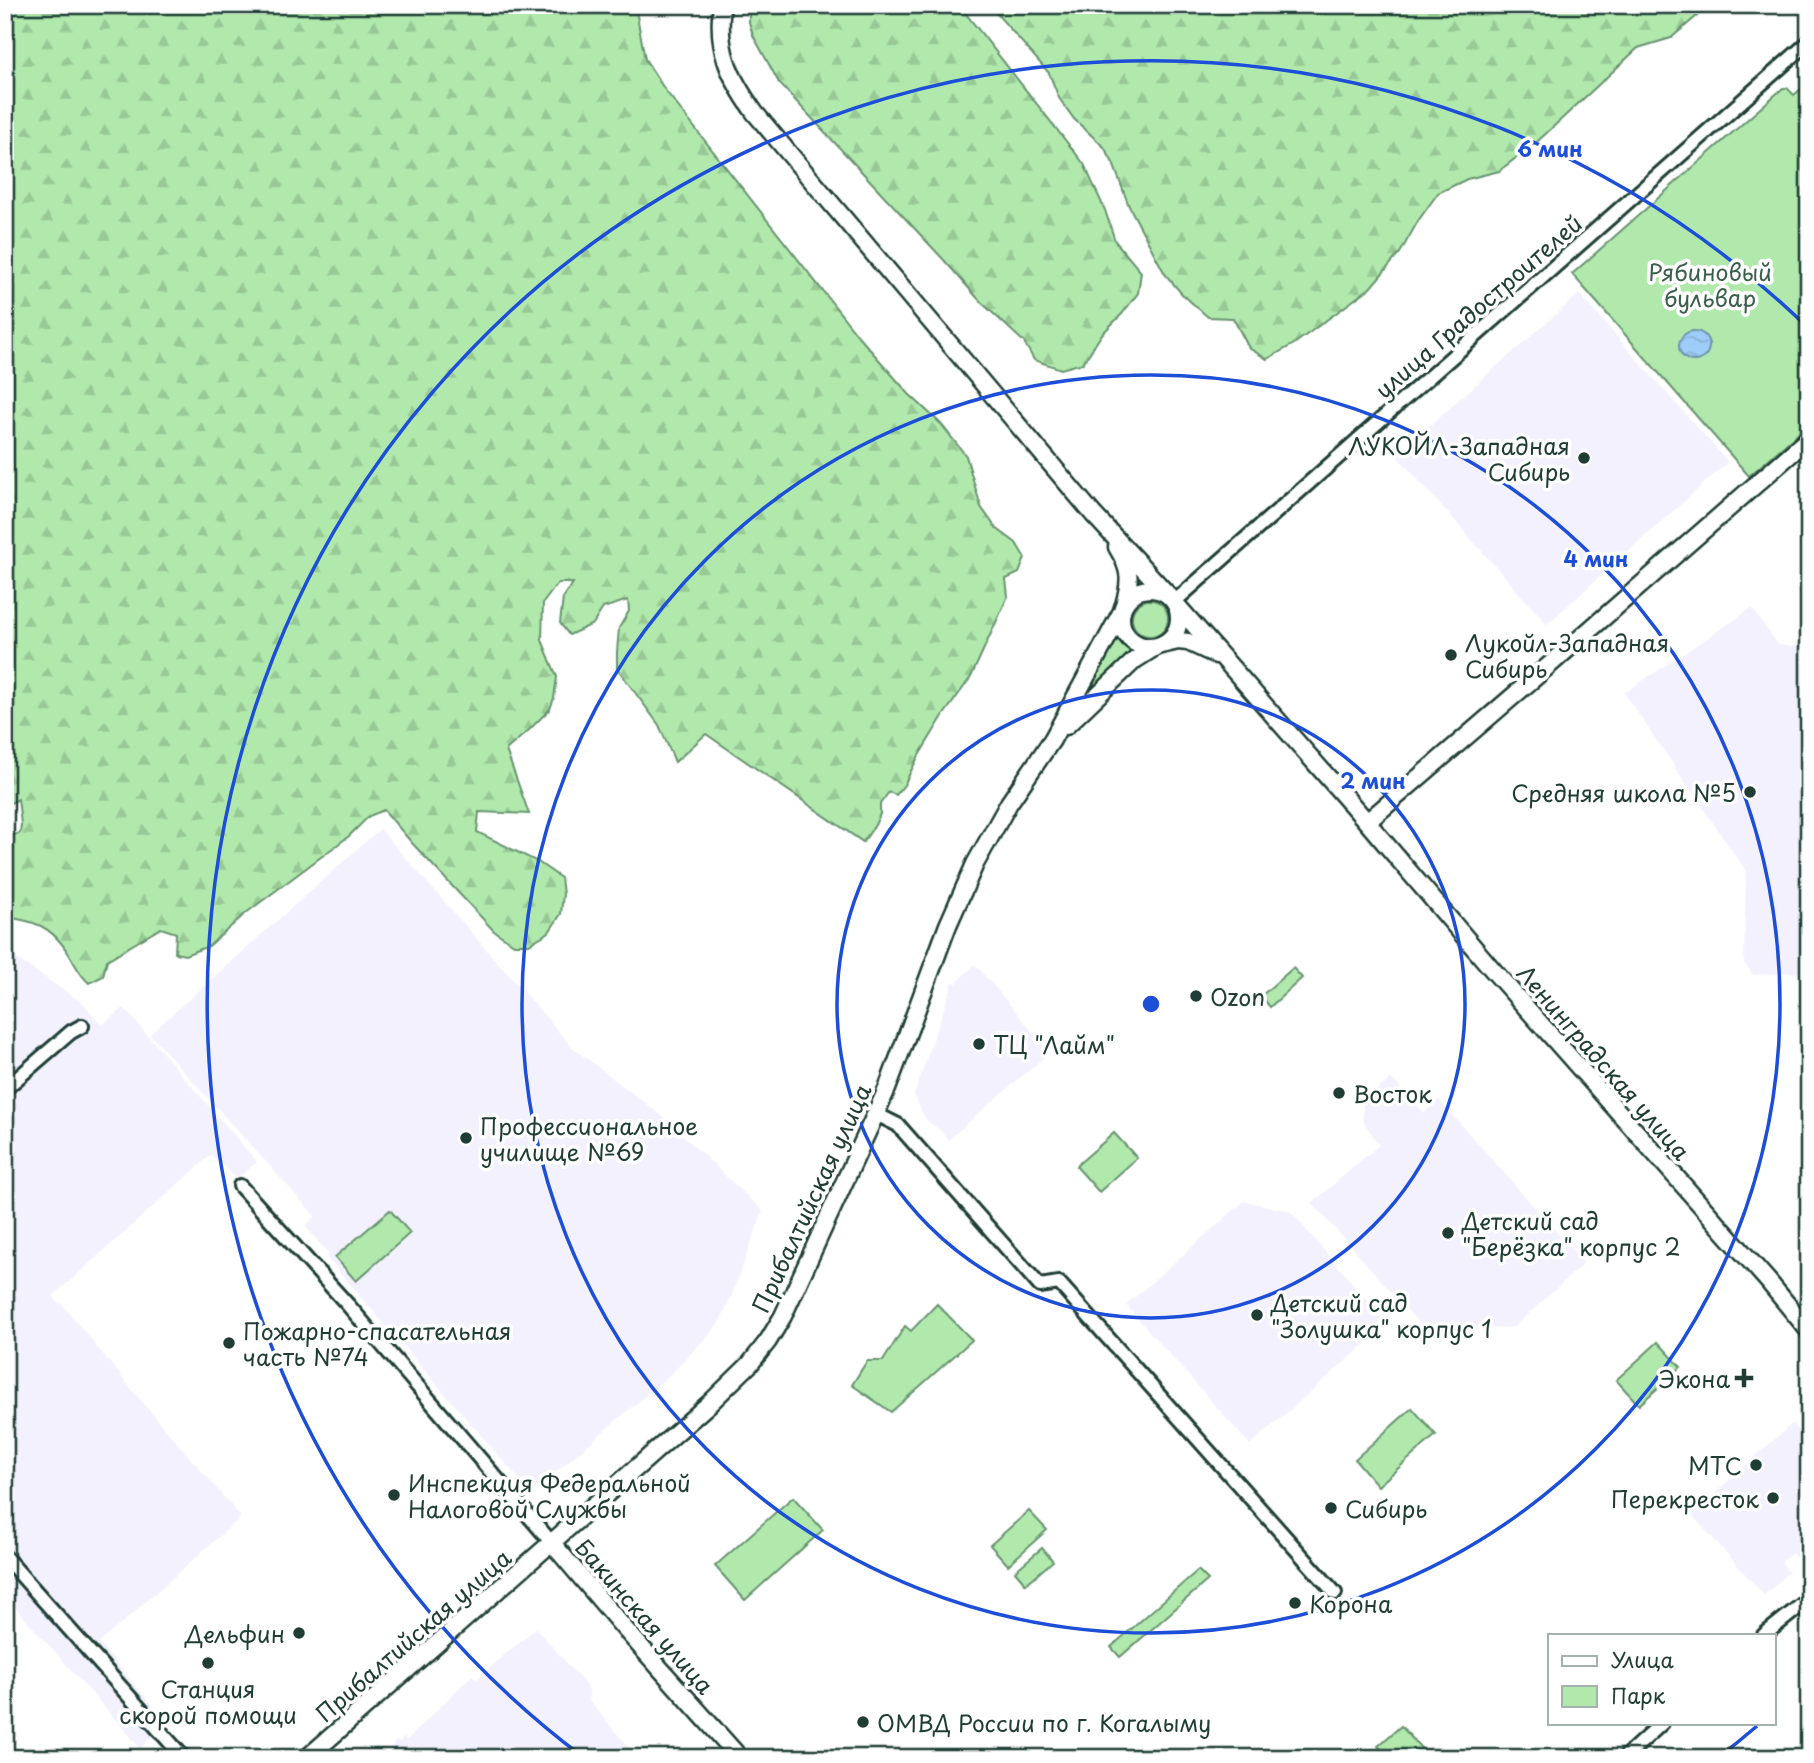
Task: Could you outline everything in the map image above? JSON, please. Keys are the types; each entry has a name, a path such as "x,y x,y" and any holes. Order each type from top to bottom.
{"street":[{"path":"722,5 720,35 726,64 736,86 755,113 1093,514 1172,599 1367,822 1809,438"},
{"name":"улица Градостроителей","path":"1172,599 1809,42"},
{"path":"1093,514 1119,550 1129,572 1122,624 1129,637 1142,645 1188,642 1223,660"},
{"path":"1123,608 1132,595 1144,589 1158,590 1172,599 1179,615 1177,628 1169,639 1157,646"},
{"name":"Прибалтийская улица","path":"1072,714 1123,608"},
{"name":"Прибалтийская улица","path":"307,1758 734,1381 768,1340 783,1317 876,1114 948,925 975,864 1009,803 1072,714 1147,650 1157,646"},
{"name":"Ленинградская улица","path":"1367,822 1809,1331"},
{"path":"5,1089 71,1032 82,1026"},
{"path":"876,1114 898,1125 1040,1286 1059,1283 1335,1593"},
{"name":"Бакинская улица","path":"240,1186 354,1312 624,1628 740,1758"},
{"path":"5,1557 184,1758"},
{"path":"1767,1632 1809,1599"},
{"path":"1624,1758 1661,1724"}],"shaded area":[{"path":"1579,294 1728,462 1547,624 1396,455"},
{"name":"Средняя школа №5","path":"1752,608 1778,645 1793,647 1805,639 1802,632 1809,627 1809,972 1753,975 1744,963 1746,871 1624,693"},
{"name":"Профессиональное училище №69","path":"380,829 573,1048 661,1115 763,1211 728,1305 717,1326 673,1372 531,1493 327,1258 329,1254 305,1226 315,1216 150,1034"},
{"path":"5,951 83,1003 102,1025 124,1008 257,1162 237,1179 211,1155 53,1296 241,1517 99,1643 168,1723 139,1749 5,1596"},
{"path":"975,964 1050,1052 948,1140 926,1120 914,1095 953,982 957,983"},
{"name":"Детский сад \"Берёзка\" корпус 2","path":"1391,1078 1424,1113 1439,1100 1584,1263 1514,1327 1428,1333 1312,1203 1379,1145 1363,1121 1363,1102"},
{"name":"Детский сад \"Золушка\" корпус 1","path":"1244,1201 1290,1211 1388,1324 1250,1445 1126,1305"},
{"name":"Перекресток","path":"1792,1424 1801,1434 1806,1430 1809,1433 1809,1555 1800,1562 1792,1553 1781,1562 1789,1572 1764,1595 1691,1514"},
{"path":"536,1628 589,1689 589,1701 638,1758 392,1758 397,1754 392,1748 397,1740 399,1742 404,1737 407,1740 472,1675 477,1679"}],"green space":[{"path":"5,5 635,5 645,59 665,90 859,337 909,394 941,424 966,456 981,507 996,528 1016,543 1025,558 1019,573 1006,579 1008,596 971,677 943,716 904,785 896,795 889,792 880,804 880,814 863,842 706,734 675,762 659,725 617,668 619,628 629,611 628,600 603,608 593,624 569,635 560,623 563,598 573,583 558,583 543,603 542,640 557,677 554,698 550,709 506,750 529,814 479,812 477,832 538,862 561,878 561,914 549,932 529,944 514,944 494,931 384,810 369,816 349,836 246,913 209,946 185,955 175,953 176,933 161,928 107,960 103,976 89,983 61,942 48,930 25,920 5,917 5,838 20,833 21,824 18,799 5,806"},
{"path":"749,5 959,5 1084,164 1105,210 1115,241 1141,272 1138,293 1102,334 1083,363 1061,369 1034,360 1024,342 981,302 779,83 753,35 749,22"},
{"path":"989,5 1710,5 1671,38 1638,48 1538,141 1499,171 1467,179 1438,193 1400,253 1370,288 1294,344 1267,359 1249,348 1233,318 1208,317 1182,294 1165,274 1129,206 1104,147 1074,119 1059,98 1049,73"},
{"name":"Рябиновый бульвар","path":"1809,82 1809,424 1749,476 1572,274 1783,88 1787,88 1794,95"},
{"path":"1150,600 1163,605 1168,618 1163,631 1150,636 1137,631 1132,618 1137,605"},
{"path":"1118,636 1134,653 1086,697"},
{"path":"1293,968 1302,978 1270,1007 1261,996"},
{"path":"1114,1133 1137,1158 1099,1192 1076,1166"},
{"path":"390,1210 410,1233 356,1281 335,1257"},
{"path":"937,1304 972,1340 891,1412 852,1385 867,1361 883,1361 905,1326 911,1331"},
{"path":"1658,1342 1681,1367 1639,1405 1616,1380"},
{"path":"1412,1408 1436,1435 1378,1486 1355,1459"},
{"path":"793,1497 823,1530 745,1600 715,1566"},
{"path":"1029,1511 1047,1530 1008,1565 990,1545"},
{"path":"1042,1548 1053,1561 1026,1584 1015,1571"},
{"path":"1198,1570 1208,1580 1120,1657 1111,1647"},
{"path":"1401,1726 1430,1758 1389,1758 1378,1746"}],"water":[{"path":"1694,331 1700,332 1708,340 1708,352 1700,360 1694,361 1688,360 1680,352 1679,346 1680,340 1688,332"}],"place":[{"name":"ЛУКОЙЛ-Западная Сибирь","path":"1584,458"},
{"name":"Лукойл-Западная Сибирь","path":"1451,655"},
{"name":"Средняя школа №5","path":"1750,792"},
{"name":"Ozon","path":"1196,996"},
{"name":"ТЦ \"Лайм\"","path":"979,1044"},
{"name":"Восток","path":"1339,1093"},
{"name":"Профессиональное училище №69","path":"466,1138"},
{"name":"Детский сад \"Берёзка\" корпус 2","path":"1448,1233"},
{"name":"Детский сад \"Золушка\" корпус 1","path":"1257,1315"},
{"name":"Пожарно-спасательная часть №74","path":"229,1343"},
{"name":"Экона","path":"1744,1378"},
{"name":"МТС","path":"1756,1465"},
{"name":"Инспекция Федеральной Налоговой Службы","path":"394,1495"},
{"name":"Перекресток","path":"1773,1498"},
{"name":"Сибирь","path":"1331,1508"},
{"name":"Корона","path":"1295,1603"},
{"name":"Дельфин","path":"299,1633"},
{"name":"Станция скорой помощи","path":"208,1663"},
{"name":"ОМВД России по г. Когалыму","path":"863,1722"}]}
